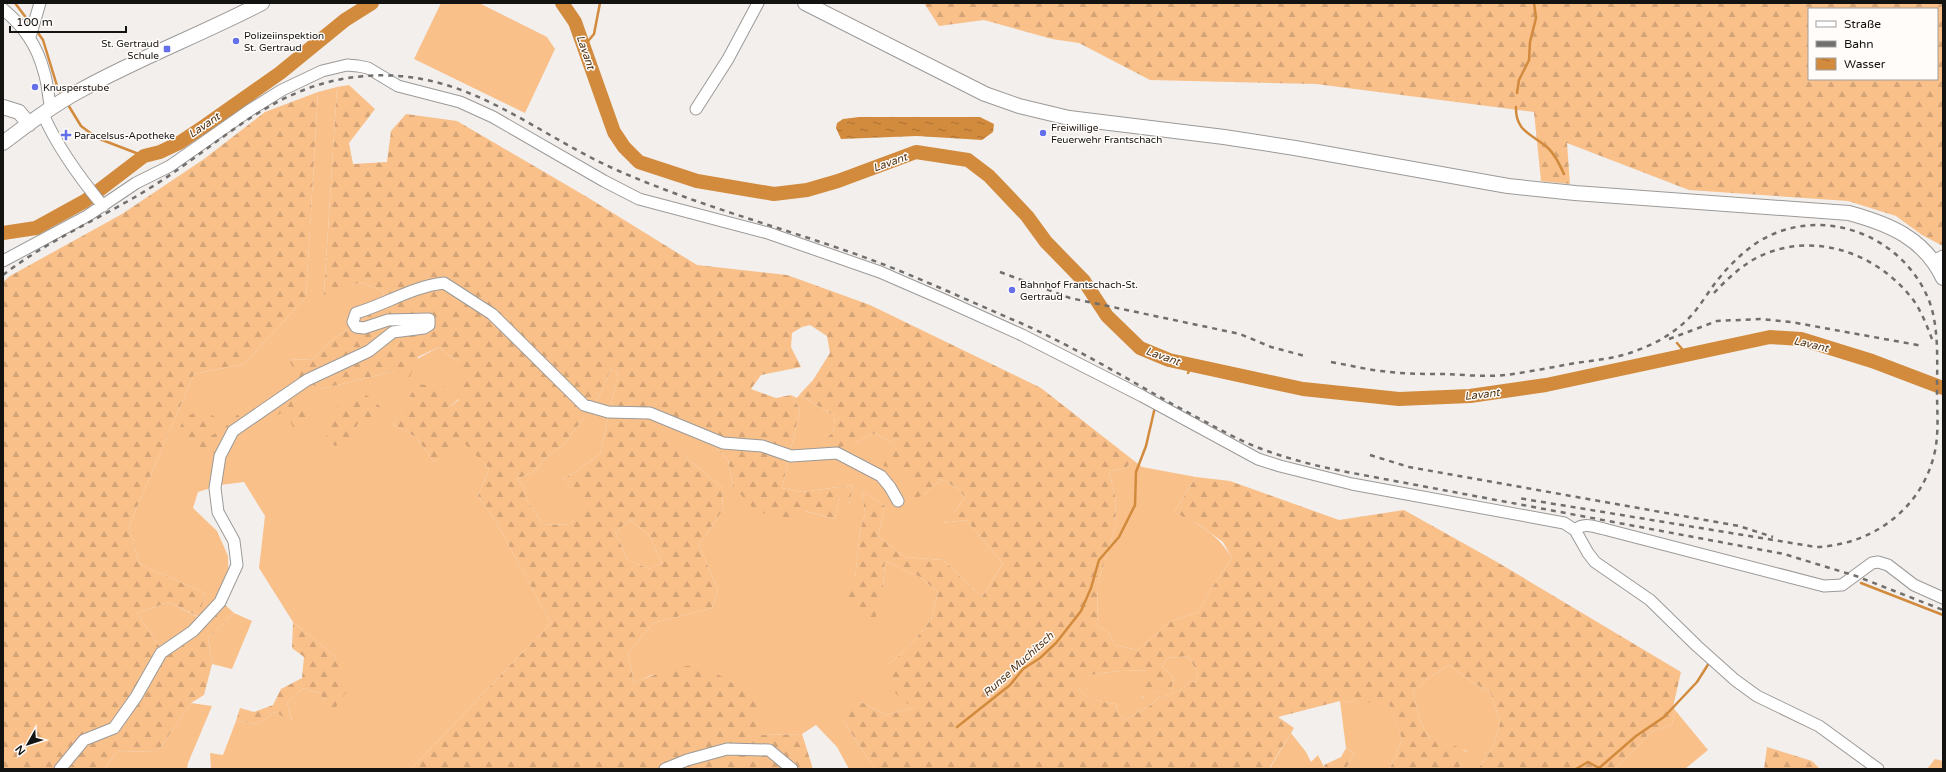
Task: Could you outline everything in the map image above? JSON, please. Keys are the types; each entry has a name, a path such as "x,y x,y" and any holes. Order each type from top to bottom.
{"main road":[{"path":"3,143 70,96 125,67 262,3"},
{"path":"805,3 967,86 1004,101 1043,112 1089,121 1216,136 1295,148 1508,186 1849,213 1879,221 1905,234 1938,259 1943,278"},
{"path":"3,107 19,112 29,124"}],"street":[{"path":"31,35 40,3"},
{"path":"696,109 728,58 758,3"},
{"path":"3,9 31,35 45,73 53,134 89,190 101,204"},
{"path":"3,261 130,186 170,166 255,106 282,90 322,71 347,65 368,68 398,86 460,102 493,117 604,180 639,198 768,233 880,272 949,302 1022,335 1258,458 1280,466 1352,484 1564,523 1575,530 1595,562 1650,600 1696,646 1735,680 1757,696 1819,726 1878,769"},
{"path":"60,769 84,740 114,728 136,697 161,653 193,631 220,602 237,565 234,541 218,512 215,488 220,456 233,431 307,380 369,351 392,332 424,328 429,325 429,319 388,320 364,328 356,326 353,322 356,314 428,285 444,283 492,314 584,404 608,412 650,413 723,443 762,446 791,456 837,453 881,476 898,500"},
{"path":"1575,530 1580,526 1586,525 1604,528 1824,586 1842,585 1872,563 1883,563 1914,585 1943,598"},
{"path":"665,769 687,760 727,749 769,750 792,769"}],"green space":[{"path":"441,3 479,3 547,37 555,49 525,113 414,59"},
{"path":"924,3 1943,3 1943,246 1922,235 1896,216 1848,201 1689,190 1567,143 1570,184 1541,181 1534,112 1316,84 1150,80 1079,43 1052,39 984,20 939,26"},
{"path":"349,85 375,109 349,143 353,164 387,162 391,131 406,114 457,121 587,197 697,265 787,275 870,305 1041,388 1133,460 1126,468 1109,471 1115,495 1116,525 1098,583 1097,625 1109,633 1115,645 1138,650 1169,622 1199,612 1210,591 1232,558 1223,542 1201,526 1174,512 1196,477 1230,481 1339,520 1404,510 1497,562 1681,672 1673,707 1675,710 1672,724 1651,732 1616,769 1478,769 1493,748 1500,723 1491,693 1472,682 1449,665 1427,679 1413,692 1421,723 1430,740 1440,738 1467,752 1459,769 1390,769 1402,739 1389,704 1340,701 1278,717 1294,728 1270,767 1271,769 875,769 844,722 844,714 850,702 861,702 886,715 913,708 894,692 889,664 909,647 931,620 938,592 920,577 885,561 883,589 875,619 858,619 844,597 855,579 860,531 865,514 862,492 885,506 878,536 905,557 943,560 982,597 1003,563 966,520 941,523 955,511 965,497 957,488 941,479 924,495 912,499 909,471 883,466 894,444 875,433 853,444 831,449 821,442 833,433 835,416 800,394 813,380 830,353 827,336 810,325 802,327 792,333 791,347 801,367 761,375 751,389 776,398 791,395 800,409 782,488 802,492 853,485 849,505 839,499 835,519 806,511 804,521 770,516 753,508 733,486 728,460 714,446 653,418 688,459 723,488 722,511 699,545 718,590 712,608 653,623 628,653 634,683 665,672 684,667 696,666 704,668 736,685 758,700 759,735 802,734 813,769 411,769 551,623 496,522 478,496 489,469 464,443 434,462 416,437 393,425 417,384 446,387 449,407 459,400 459,363 439,347 418,357 409,379 395,371 321,389 299,377 288,359 313,360 332,340 380,308 384,292 361,282 324,295 337,87","holes":["611,369 618,373 600,454 577,471 563,479 585,508 570,524 543,525 527,500 524,487 517,479 533,472 548,456 565,443 599,397","630,520 649,535 662,563 649,569 628,560 615,532","1188,656 1198,673 1196,682 1190,681 1184,687 1172,694 1158,698 1151,705 1126,719 1118,714 1116,704 1101,702 1091,698 1079,689 1083,677 1107,672 1149,671 1141,685 1140,695 1145,698 1159,691 1171,691 1174,678 1162,666 1167,658"]},
{"path":"337,87 324,294 361,282 384,292 380,308 332,340 313,360 289,359 321,389 395,371 439,347 459,363 459,399 449,407 405,405 393,425 416,437 434,462 464,442 489,469 478,496 496,522 551,623 411,769 211,769 210,753 223,755 236,721 258,724 275,712 292,721 287,703 303,688 320,693 330,715 336,657 293,622 259,568 265,516 244,482 220,485 198,492 193,508 217,531 228,556 229,582 225,605 188,639 162,650 137,613 169,602 198,617 205,593 139,564 129,526 194,374 244,364 306,297 318,92"},
{"path":"318,92 306,297 244,364 194,374 129,526 139,564 205,593 199,617 169,602 137,613 162,650 188,639 225,605 234,613 208,638 212,664 204,695 191,703 158,751 116,752 105,769 3,769 3,282 10,276 122,214 204,159 265,112"},
{"path":"611,369 618,373 600,454 577,471 563,479 586,508 570,524 543,525 527,500 524,487 517,479 533,472 548,456 565,443 599,397"},
{"path":"300,392 292,403 296,411 307,407 310,425 306,432 294,429 287,415 281,413 245,437 230,434 214,453 190,448 179,429 185,417 204,409 216,418 211,436 225,427 237,415 245,414 271,401"},
{"path":"358,392 368,396 384,410 376,421 358,422 352,440 335,446 326,437 334,409"},
{"path":"800,394 835,416 833,434 853,444 875,433 894,444 924,495 941,479 957,488 965,497 955,511 942,523 966,520 1003,563 982,597 943,560 905,557 878,536 885,506 862,492 865,514 860,531 855,580 844,597 883,589 885,561 920,577 938,592 931,620 909,647 889,664 913,708 886,715 861,702 844,722 875,769 849,769 837,747 816,725 802,734 759,735 652,675 634,683 628,653 653,623 712,608 718,590 699,545 722,511 723,488 688,459 652,418 714,446 728,460 733,486 803,521 805,511 835,519 839,499 849,504 853,485 802,492 782,488 800,409 791,395 797,398"},
{"path":"1133,460 1142,467 1196,477 1174,512 1207,530 1220,542 1232,558 1210,591 1199,612 1169,622 1138,650 1115,645 1109,633 1097,625 1098,583 1116,525 1115,495 1109,471 1126,468"},
{"path":"630,520 649,535 662,563 649,569 628,560 615,532"},
{"path":"234,613 252,621 232,669 212,664 208,638"},
{"path":"293,622 336,657 346,692 330,716 320,693 303,688 287,703 292,722 275,712 258,724 236,721 240,708 254,712 273,705 281,689 302,678 304,657 292,648"},
{"path":"1188,656 1198,673 1196,682 1190,681 1184,687 1172,694 1158,698 1151,705 1126,719 1118,714 1116,704 1100,702 1087,696 1079,689 1082,677 1107,672 1150,671 1140,695 1144,698 1159,691 1171,691 1174,678 1162,666 1167,658"},
{"path":"1449,665 1472,682 1491,693 1500,723 1493,748 1478,769 1459,769 1467,751 1430,740 1421,723 1413,692 1427,679"},
{"path":"1340,701 1389,703 1402,739 1390,769 1346,769 1354,753 1346,748"},
{"path":"191,703 212,706 188,763 187,769 105,769 116,752 158,751"},
{"path":"1675,710 1708,750 1685,769 1616,769 1651,732 1672,724"},
{"path":"1291,733 1306,752 1311,762 1318,755 1325,769 1270,768"},
{"path":"1767,747 1812,761 1820,769 1764,769"},
{"path":"1346,748 1354,753 1346,769 1325,769 1324,765 1341,757"},
{"path":"1935,759 1943,761 1943,769 1927,769"}],"water":[{"path":"859,117 980,117 994,124 993,132 982,140 917,136 841,139 836,128 837,123 843,119"}],"waterway":[{"path":"15,3 30,23"},
{"name":"Lavant","path":"3,233 36,228 85,201 144,156 160,152 179,143 280,73 345,20 372,3"},
{"name":"Lavant","path":"562,3 575,22 614,132 624,147 639,162 697,181 774,194 807,190 838,181 916,152 968,160 989,176 1027,216 1046,242 1084,281 1107,316 1140,348 1169,360 1303,389 1399,399 1470,396 1546,385 1770,337 1801,339 1872,361 1943,388"},
{"path":"584,46 594,34 600,3"},
{"path":"1517,93 1519,80 1529,60 1530,42 1536,18 1534,3"},
{"path":"36,30 43,40 58,89 62,95"},
{"path":"67,103 81,126 97,138 144,156"},
{"path":"1516,107 1518,122 1526,132 1549,149 1558,161 1564,174"},
{"path":"1677,343 1688,356"},
{"name":"Runse Muchitsch","path":"1188,373 1192,365"},
{"name":"Runse Muchitsch","path":"957,727 1010,685 1023,669 1040,658 1056,643 1081,611 1091,588 1099,560 1119,537 1135,505 1136,472 1146,446 1155,407"},
{"path":"1861,583 1943,615"},
{"path":"1598,769 1636,736 1664,717 1697,682 1709,663"},
{"path":"1576,769 1588,762 1599,768"}],"railway":[{"path":"3,275 38,251 150,188 251,118 276,103 303,90 333,81 365,76 402,76 436,82 468,93 498,106 587,156 647,183 702,203 816,240 910,275 953,293 1057,340 1174,405 1254,446 1265,450 1300,461 1347,472 1784,554 1856,576 1943,610"},
{"path":"1331,362 1397,373 1491,376 1514,374 1605,359 1630,353 1665,337 1689,318 1727,269 1743,253 1755,244 1780,231 1806,226 1832,226 1858,232 1882,244 1902,260 1919,281 1934,316 1937,359 1938,421 1935,451 1929,471 1919,490 1907,506 1892,520 1876,531 1837,545 1816,547 1518,498"},
{"path":"1714,293 1734,273 1758,257 1779,249 1801,246 1822,246 1844,251 1864,259 1882,270 1899,284 1914,301 1932,339"},
{"path":"1000,272 1070,298 1240,334 1271,347 1305,356"},
{"path":"1669,339 1717,321 1760,319 1791,322 1923,346"},
{"path":"1370,455 1409,467 1739,526 1773,537"}],"place":[{"name":"Polizeiinspektion St. Gertraud","path":"236,41"},
{"name":"St. Gertraud Schule","path":"167,49"},
{"name":"Knusperstube","path":"35,87"},
{"name":"Freiwillige Feuerwehr Frantschach","path":"1043,133"},
{"name":"Paracelsus-Apotheke","path":"66,135"},
{"name":"Bahnhof Frantschach-St. Gertraud","path":"1012,290"}]}
